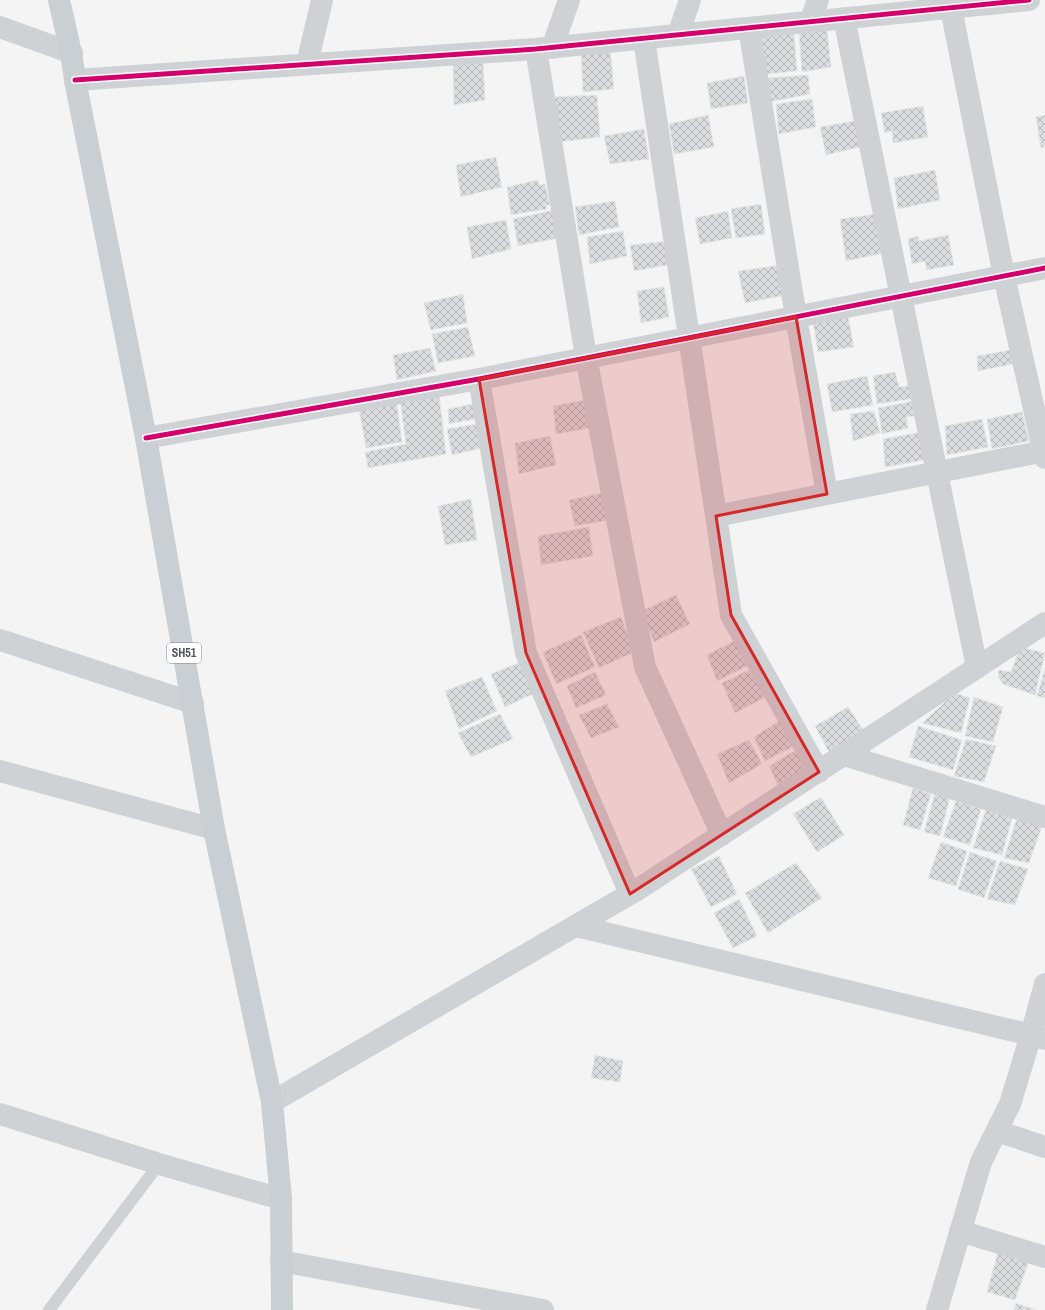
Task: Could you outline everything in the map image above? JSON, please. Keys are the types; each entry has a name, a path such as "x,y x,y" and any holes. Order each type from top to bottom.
{"main road":[{"name":"SH51","path":"59,0 67,38 72,53 75,80 146,438 214,829 272,1102 281,1199 282,1310"}],"street":[{"path":"307,64 322,0"},
{"path":"569,0 544,48 586,357 644,667 722,835"},
{"path":"678,35 690,0"},
{"path":"810,22 818,0"},
{"path":"75,80 544,48 810,22 942,6 1029,0"},
{"path":"716,516 937,473 1044,454 942,6"},
{"path":"844,18 977,668"},
{"path":"0,27 72,53"},
{"path":"749,28 796,317 827,494"},
{"path":"644,39 731,615 819,772"},
{"path":"146,438 479,379 690,337 901,298 1045,268"},
{"path":"479,379 526,653 630,894"},
{"path":"272,1102 630,894 1045,623"},
{"path":"0,640 193,703"},
{"path":"844,754 1045,817"},
{"path":"0,771 214,829"},
{"path":"576,926 1038,1037"},
{"path":"937,1310 981,1162 1010,1104 1038,1037 1045,984"},
{"path":"0,1114 159,1164 281,1199"},
{"path":"997,1131 1045,1147"},
{"path":"960,1231 1045,1257"},
{"path":"281,1261 543,1310"}],"lane":[{"path":"49,1310 159,1164"}],"highlighted area":[{"path":"796,317 827,494 716,516 731,615 819,772 630,894 526,653 479,379"}],"building":[{"path":"827,29 831,67 802,72 799,32"},
{"path":"794,34 797,71 766,74 761,36"},
{"path":"610,48 614,89 583,92 581,51"},
{"path":"483,60 485,100 454,105 453,61"},
{"path":"808,75 810,94 769,102 768,78"},
{"path":"744,76 748,103 711,109 707,83"},
{"path":"597,95 600,137 559,142 554,97"},
{"path":"812,99 816,127 779,134 776,104"},
{"path":"923,106 928,137 893,143 892,131 885,133 881,113"},
{"path":"708,115 714,147 674,154 669,124"},
{"path":"1045,115 1045,147 1041,148 1036,117"},
{"path":"860,120 864,146 826,155 820,127"},
{"path":"644,129 649,159 610,164 604,136"},
{"path":"496,157 502,187 461,197 456,165"},
{"path":"935,170 940,200 898,209 894,178"},
{"path":"538,180 539,185 545,184 550,205 546,205 547,209 511,215 507,187"},
{"path":"615,201 619,227 579,235 575,207"},
{"path":"761,204 765,234 736,238 731,209"},
{"path":"554,210 559,238 518,246 513,219"},
{"path":"728,211 732,238 700,244 695,218"},
{"path":"878,214 884,253 846,261 840,219"},
{"path":"506,220 511,249 472,259 467,227"},
{"path":"623,231 627,256 590,264 587,237"},
{"path":"948,235 954,265 927,270 925,261 912,264 908,239 918,236 919,241"},
{"path":"670,241 674,264 634,271 630,245"},
{"path":"782,265 786,295 745,303 738,271"},
{"path":"664,287 669,317 641,323 637,291"},
{"path":"463,294 467,323 431,330 424,303"},
{"path":"848,316 854,347 818,352 813,322"},
{"path":"468,327 475,356 438,363 432,334"},
{"path":"430,348 436,371 397,380 393,355"},
{"path":"1016,349 1018,363 978,371 977,356"},
{"path":"895,372 899,387 916,385 917,398 877,404 873,376"},
{"path":"867,376 873,405 832,412 827,384"},
{"path":"439,394 446,454 368,468 365,452 406,444 400,399"},
{"path":"590,399 595,427 556,434 553,406"},
{"path":"919,400 922,415 906,417 908,428 882,434 878,408"},
{"path":"478,403 480,418 449,424 448,409"},
{"path":"397,404 402,442 366,448 359,409"},
{"path":"874,411 880,433 853,441 850,414"},
{"path":"1022,412 1029,441 992,449 987,419"},
{"path":"982,419 988,447 947,455 945,426"},
{"path":"483,423 487,447 452,455 447,429"},
{"path":"922,432 924,460 885,467 883,439"},
{"path":"550,436 556,465 519,474 515,443"},
{"path":"607,492 610,520 575,526 569,500"},
{"path":"471,499 477,540 445,545 438,506"},
{"path":"589,527 593,556 541,565 538,536"},
{"path":"676,595 690,624 654,642 642,611"},
{"path":"621,617 634,652 599,668 583,632"},
{"path":"581,635 595,667 556,684 543,652"},
{"path":"738,639 751,664 717,681 707,655"},
{"path":"1020,647 1045,653 1035,695 1003,684 998,676 999,670 1011,672"},
{"path":"523,661 535,693 505,707 491,674"},
{"path":"753,668 768,696 735,713 722,683"},
{"path":"1045,668 1045,698 1037,696"},
{"path":"595,672 606,695 576,708 567,686"},
{"path":"482,677 497,711 459,729 445,691"},
{"path":"955,693 970,698 961,733 922,723"},
{"path":"974,697 1003,707 993,742 965,736"},
{"path":"607,704 619,727 591,738 579,715"},
{"path":"848,707 866,734 831,756 815,726"},
{"path":"500,714 513,739 471,757 458,733"},
{"path":"782,719 796,745 765,761 754,737"},
{"path":"918,726 962,740 953,770 909,757"},
{"path":"966,739 996,746 984,782 954,776"},
{"path":"749,740 762,764 729,783 717,754"},
{"path":"796,750 810,769 780,790 769,766"},
{"path":"913,788 931,794 920,830 903,825"},
{"path":"935,793 950,797 940,836 924,832"},
{"path":"821,797 844,835 817,852 793,814"},
{"path":"956,801 981,809 970,845 943,837"},
{"path":"986,810 1012,818 1002,855 973,848"},
{"path":"1017,818 1042,826 1029,863 1004,858"},
{"path":"941,842 967,851 956,886 928,878"},
{"path":"970,852 997,861 984,898 958,889"},
{"path":"719,856 737,894 711,907 691,869"},
{"path":"1000,861 1028,869 1015,905 987,899"},
{"path":"796,863 822,898 768,933 745,893"},
{"path":"739,899 757,936 733,948 714,913"},
{"path":"595,1055 623,1061 620,1082 591,1078"},
{"path":"998,1252 1029,1261 1015,1300 987,1292"},
{"path":"1016,1303 1036,1310 1014,1310"}],"cycle path":[{"path":"75,80 536,49 1029,0"},
{"path":"146,438 479,379 1045,268"}]}
